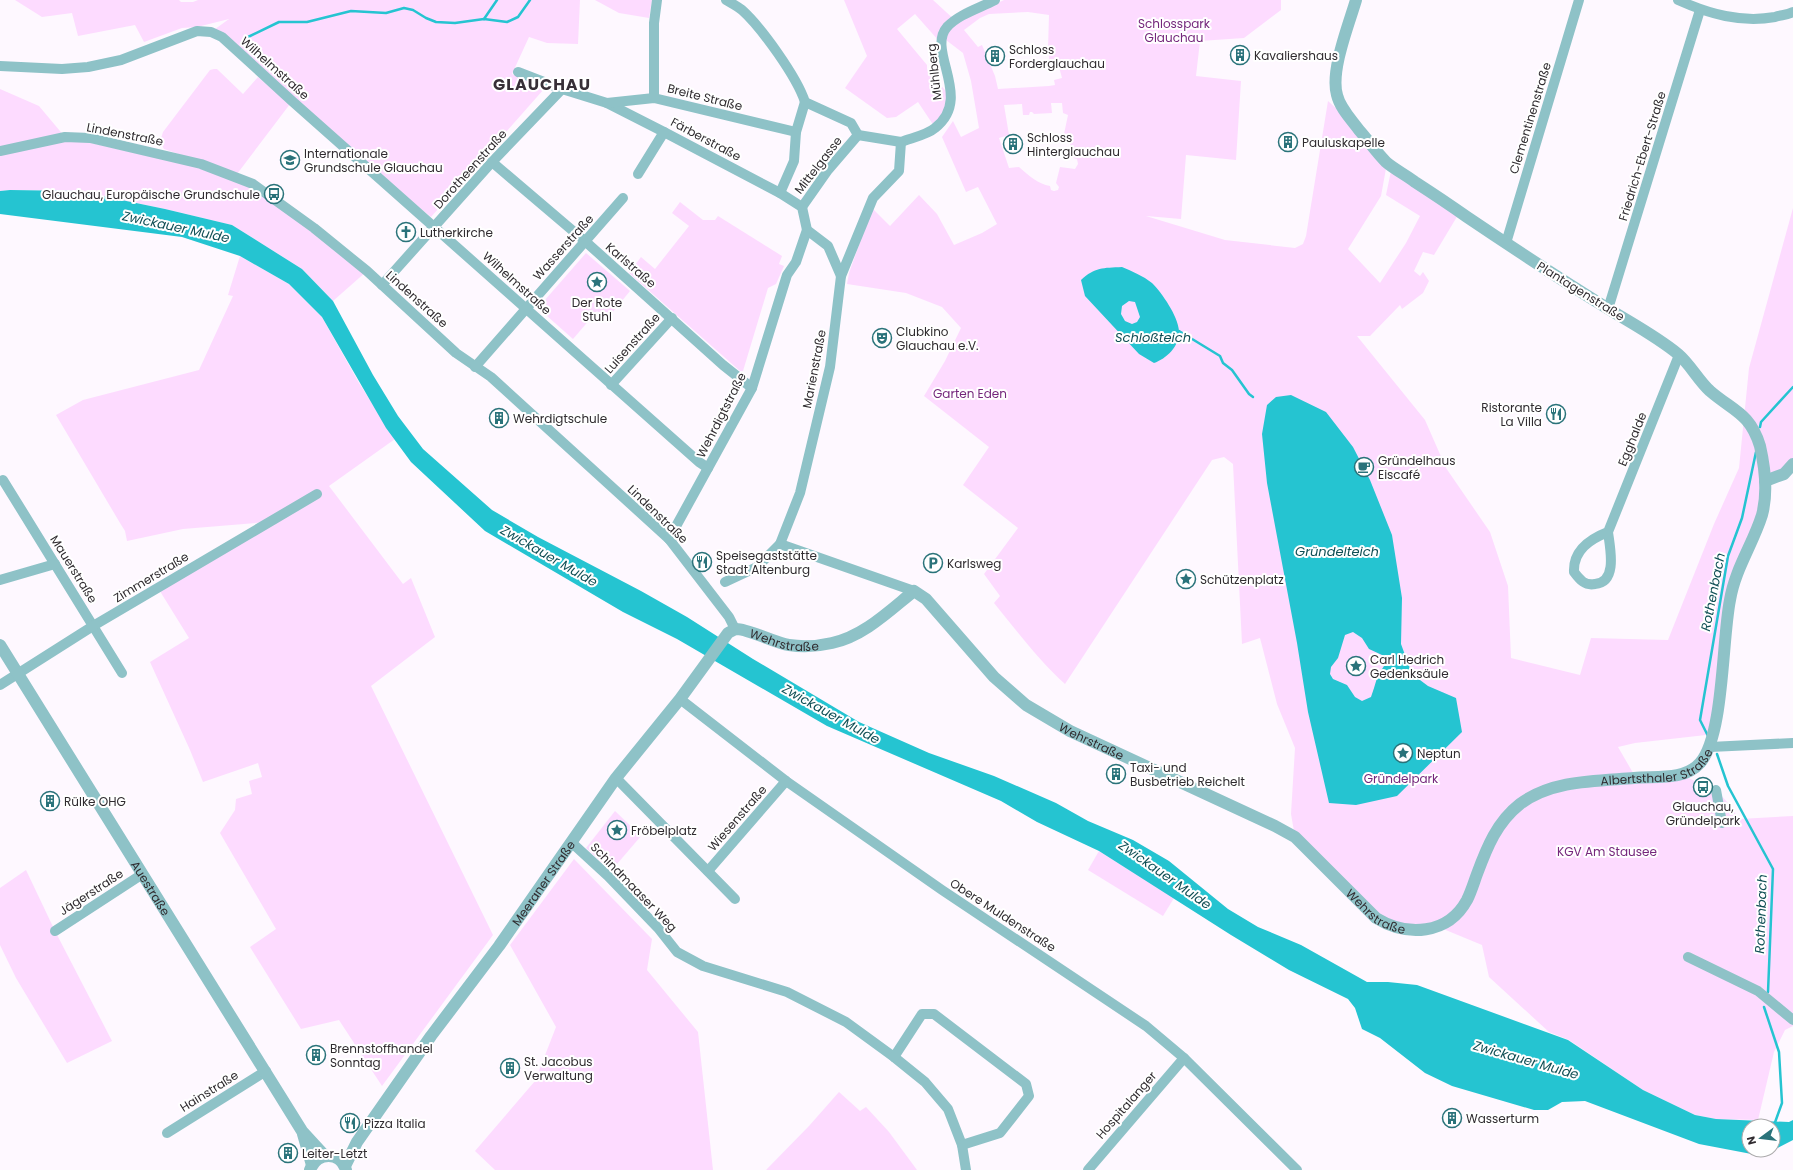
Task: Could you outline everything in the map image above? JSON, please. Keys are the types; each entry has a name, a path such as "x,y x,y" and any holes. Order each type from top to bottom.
{"street":[{"path":"654,98 654,23 658,0"},
{"path":"726,0 741,9 758,27 797,84 805,102 851,124 858,136"},
{"name":"Mühlberg","path":"901,142 935,129 945,118 952,96 949,77 943,61 943,34 946,28 956,20 995,0"},
{"name":"Plantagenstraße","path":"1356,0 1343,42 1335,82 1338,98 1345,112 1387,163 1506,243 1608,309 1641,328 1679,355 1708,389 1744,417 1752,426 1760,447 1765,481"},
{"name":"Clementinenstraße","path":"1506,243 1579,0"},
{"path":"1678,0 1700,10 1726,17 1745,19 1767,18 1793,12"},
{"name":"Friedrich-Ebert-Straße","path":"1608,309 1700,10"},
{"name":"Wilhelmstraße","path":"0,66 62,69 88,67 121,60 197,31 211,32 222,36 611,385 699,462 708,468"},
{"name":"Färberstraße","path":"518,72 562,89 607,103 780,193 802,207"},
{"name":"Dorotheenstraße","path":"382,285 492,162 562,89"},
{"name":"Breite Straße","path":"607,103 654,98 796,132"},
{"path":"780,193 794,161 796,132 805,102"},
{"path":"638,174 664,132"},
{"name":"Mittelgasse","path":"802,207 828,170 858,136 901,142"},
{"name":"Lindenstraße","path":"0,151 65,137 90,138 201,164 253,184 314,228 382,285 456,353 475,367 491,376 669,540 686,560 702,585 729,617 731,631"},
{"name":"Marienstraße","path":"726,582 757,568 780,544 800,493 830,367 842,276 873,198 899,171 901,142"},
{"name":"Karlstraße","path":"492,162 586,242 723,365 752,388"},
{"name":"Wasserstraße","path":"475,367 623,198"},
{"path":"802,207 807,230 828,246 842,276"},
{"name":"Wehrdigtstraße","path":"669,540 752,388 787,275 796,262 807,230"},
{"name":"Luisenstraße","path":"611,385 672,318"},
{"name":"Egghalde","path":"1608,532 1679,355"},
{"path":"1765,481 1784,474 1793,464"},
{"name":"Mauerstraße","path":"3,480 122,673"},
{"name":"Albertsthaler Straße","path":"1436,926 1451,918 1462,907 1468,898 1494,832 1508,814 1523,802 1536,794 1559,786 1681,775 1697,767 1706,755 1710,747 1716,722 1730,597 1740,566 1762,515 1765,481"},
{"name":"Zimmerstraße","path":"0,685 93,626 317,494"},
{"path":"1608,532 1612,558 1610,570 1606,580 1597,584 1588,585 1580,580 1574,572 1576,557 1587,544 1608,532"},
{"name":"Wehrstraße","path":"780,544 914,590 926,599 994,677 1026,705 1070,732 1276,826 1295,837 1376,918 1386,924 1405,930 1415,931 1436,926"},
{"path":"0,580 55,564"},
{"name":"Wehrstraße","path":"731,631 741,630 790,645 832,643 857,634 873,624 914,590"},
{"name":"Meeraner Straße","path":"345,1168 357,1142 431,1036 499,946 616,778 706,666 731,631"},
{"name":"Auestraße","path":"0,645 141,875 266,1071 302,1131 329,1156 337,1158 345,1168"},
{"name":"Obere Muldenstraße","path":"680,699 786,781 942,890 1146,1026 1184,1058 1297,1170"},
{"path":"1710,747 1793,743"},
{"path":"616,778 736,899"},
{"name":"Wiesenstraße","path":"708,871 786,781"},
{"path":"1716,790 1722,823"},
{"name":"Schindmaaser Weg","path":"571,842 608,876 658,928 677,952 703,966 787,992 846,1022 925,1082 948,1109 962,1145 966,1170"},
{"name":"Jägerstraße","path":"55,932 141,875"},
{"path":"1688,957 1758,991 1793,1020"},
{"path":"894,1057 922,1014 934,1014 1026,1084 1029,1096 1000,1133 962,1145"},
{"name":"Hospitalanger","path":"1088,1170 1184,1058"},
{"name":"Hainstraße","path":"167,1133 266,1071"},
{"name":"Auestraße","path":"302,1131 311,1167"},
{"name":"Meeraner Straße","path":"311,1167 315,1161 329,1156 357,1142"}],"green space":[{"path":"15,0 179,0 181,2 193,2 198,0 580,0 578,44 547,43 529,37 512,74 544,89 431,217 344,146 211,32 229,19 197,27 182,28 144,42 135,25 78,36 72,13 42,17"},
{"path":"595,0 652,0 649,18 619,13"},
{"path":"844,0 933,0 957,22 1004,0 1281,0 1281,10 1244,38 1200,41 1196,76 1241,81 1236,160 1186,155 1181,219 1146,216 1225,240 1295,248 1303,244 1306,236 1328,101 1359,129 1387,163 1381,196 1348,249 1380,283 1406,243 1420,216 1386,195 1392,166 1458,215 1434,255 1423,252 1414,271 1420,276 1423,272 1429,281 1423,293 1402,309 1400,305 1370,336 1357,336 1425,420 1446,468 1490,532 1508,586 1511,658 1580,675 1591,638 1668,640 1714,524 1739,468 1749,368 1793,208 1793,464 1765,481 1762,515 1740,565 1715,724 1706,735 1635,743 1618,747 1636,778 1681,775 1716,790 1729,804 1739,819 1793,816 1793,1026 1785,1030 1774,1052 1758,1118 1716,1119 1695,1115 1643,1090 1569,1040 1549,1032 1489,977 1482,945 1436,926 1395,928 1295,837 1291,814 1295,748 1277,704 1260,638 1242,644 1233,464 1224,457 1212,460 1065,684 1028,645 994,603 1000,596 984,574 1018,528 963,485 989,447 924,396 945,361 961,328 942,307 906,293 847,284 849,273 872,208 890,226 919,195 937,214 954,245 982,233 997,224 978,187 966,192 942,137 953,121 961,137 979,128 971,81 963,53 946,40 939,41 915,14 897,29 927,65 927,69 950,96 942,117 934,126 918,102 896,117 887,118 845,88 867,56","holes":["1028,12 1049,15 1048,49 1050,66 1058,63 1062,78 1054,80 1055,85 998,89 995,76 982,45 978,47 964,30 980,18 989,14","1051,103 1062,103 1063,113 1068,115 1064,134 1071,136 1069,157 1077,159 1078,164 1075,169 1060,167 1056,183 1059,187 1058,190 1054,191 1051,190 1050,186 1037,181 1019,167 1009,168 999,138 1009,135 1004,105 1022,104 1023,115 1029,115 1030,112 1034,114 1052,113"]},
{"path":"217,69 243,94 258,77 290,104 237,174 164,149 160,142 163,132 210,70"},
{"path":"0,89 39,106 65,137 235,176 367,271 333,301 302,269 232,225 78,191 0,191"},
{"path":"680,202 703,220 715,220 718,216 782,256 779,264 784,266 776,284 768,288 743,371 740,371 629,273 641,257 655,269 689,226 672,213"},
{"path":"586,253 630,291 607,319 597,311 573,339 538,308"},
{"path":"240,256 289,284 322,317 359,383 395,439 329,486 403,584 411,578 435,637 371,686 493,935 382,1086 339,1020 301,1029 250,947 276,929 220,833 235,810 236,799 252,794 249,781 262,777 258,763 203,782 150,662 189,638 158,588 267,522 183,529 127,541 125,531 56,415 83,400 199,370 233,296 228,295"},
{"path":"615,811 641,836 611,871 586,848"},
{"path":"1099,851 1174,898 1163,916 1088,870"},
{"path":"574,859 652,939 647,970 698,1032 713,1170 495,1170 475,1151 535,1081 556,1027 510,945"},
{"path":"26,870 55,931 112,1041 67,1063 16,978 0,945 0,888"},
{"path":"839,1092 860,1111 866,1107 889,1132 917,1170 766,1170 809,1126"}],"water":[{"name":"Zwickauer Mulde","path":"0,191 78,191 232,225 302,269 333,301 373,375 398,416 423,449 492,510 538,537 687,617 753,659 859,722 929,753 994,776 1056,803 1088,821 1133,840 1169,861 1228,909 1258,927 1301,945 1367,982 1388,982 1417,985 1568,1040 1643,1090 1695,1115 1716,1119 1741,1120 1741,1152 1699,1144 1585,1101 1562,1102 1548,1110 1534,1110 1452,1086 1425,1073 1380,1038 1362,1029 1355,1008 1348,999 1289,970 1099,851 1037,822 1001,801 827,726 677,639 623,612 485,531 411,462 386,428 322,317 289,284 240,256 182,237 0,214"},
{"name":"Schloßteich","path":"1122,267 1152,283 1165,299 1173,312 1178,325 1179,337 1175,347 1167,355 1154,363 1139,354 1085,296 1081,280 1086,276 1095,270","holes":["1129,301 1135,302 1140,317 1137,322 1132,324 1125,321 1121,314 1122,306"]},
{"name":"Gründelteich","path":"1291,395 1326,412 1353,447 1370,480 1392,535 1402,598 1401,644 1412,674 1428,686 1456,698 1462,732 1397,796 1356,805 1329,803 1308,712 1297,643 1267,483 1262,434 1267,405 1276,397","holes":["1353,632 1362,638 1369,649 1382,655 1385,662 1378,675 1371,697 1362,701 1355,697 1347,685 1333,679 1330,674 1331,667 1338,658 1345,635"]},
{"path":"1793,1120 1793,1140 1781,1146 1781,1122 1789,1122"}],"waterway":[{"path":"484,19 497,0"},
{"path":"248,37 279,22 307,22 351,11 386,13 404,8 413,10 436,22 455,23 484,19 507,22 518,17 530,0"},
{"path":"1179,331 1220,356 1223,363 1232,370 1249,394 1253,397"},
{"name":"Rothenbach","path":"1760,427 1761,422 1793,387"},
{"name":"Rothenbach","path":"1708,736 1700,720 1728,556 1742,518 1756,452"},
{"name":"Rothenbach","path":"1717,754 1728,786 1773,869 1768,992"},
{"name":"Rothenbach","path":"1764,1007 1779,1052 1782,1103 1777,1118"}],"place":[{"name":"Kavaliershaus","path":"1240,55"},
{"name":"Schloss Forderglauchau","path":"995,56"},
{"name":"Pauluskapelle","path":"1288,142"},
{"name":"Schloss Hinterglauchau","path":"1013,144"},
{"name":"Internationale Grundschule Glauchau","path":"290,160"},
{"name":"Glauchau, Europäische Grundschule","path":"274,194"},
{"name":"Lutherkirche","path":"406,232"},
{"name":"Der Rote Stuhl","path":"597,282"},
{"name":"Clubkino Glauchau e.V.","path":"882,338"},
{"name":"Ristorante La Villa","path":"1556,414"},
{"name":"Wehrdigtschule","path":"499,418"},
{"name":"Gründelhaus Eiscafé","path":"1364,467"},
{"name":"Speisegaststätte Stadt Altenburg","path":"702,562"},
{"name":"Karlsweg","path":"933,563"},
{"name":"Schützenplatz","path":"1186,579"},
{"name":"Carl Hedrich Gedenksäule","path":"1356,666"},
{"name":"Neptun","path":"1403,753"},
{"name":"Taxi- und Busbetrieb Reichelt","path":"1116,774"},
{"name":"Glauchau, Gründelpark","path":"1703,787"},
{"name":"Rülke OHG","path":"50,801"},
{"name":"Fröbelplatz","path":"617,830"},
{"name":"Brennstoffhandel Sonntag","path":"316,1055"},
{"name":"St. Jacobus Verwaltung","path":"510,1068"},
{"name":"Wasserturm","path":"1452,1118"},
{"name":"Pizza Italia","path":"350,1123"},
{"name":"Leiter-Letzt","path":"288,1153"}],"district":[{"name":"GLAUCHAU","path":"542,84"}],"park label":[{"name":"Schlosspark Glauchau","path":"1174,30"},
{"name":"Garten Eden","path":"970,393"},
{"name":"Gründelpark","path":"1401,778"},
{"name":"KGV Am Stausee","path":"1607,851"}]}
